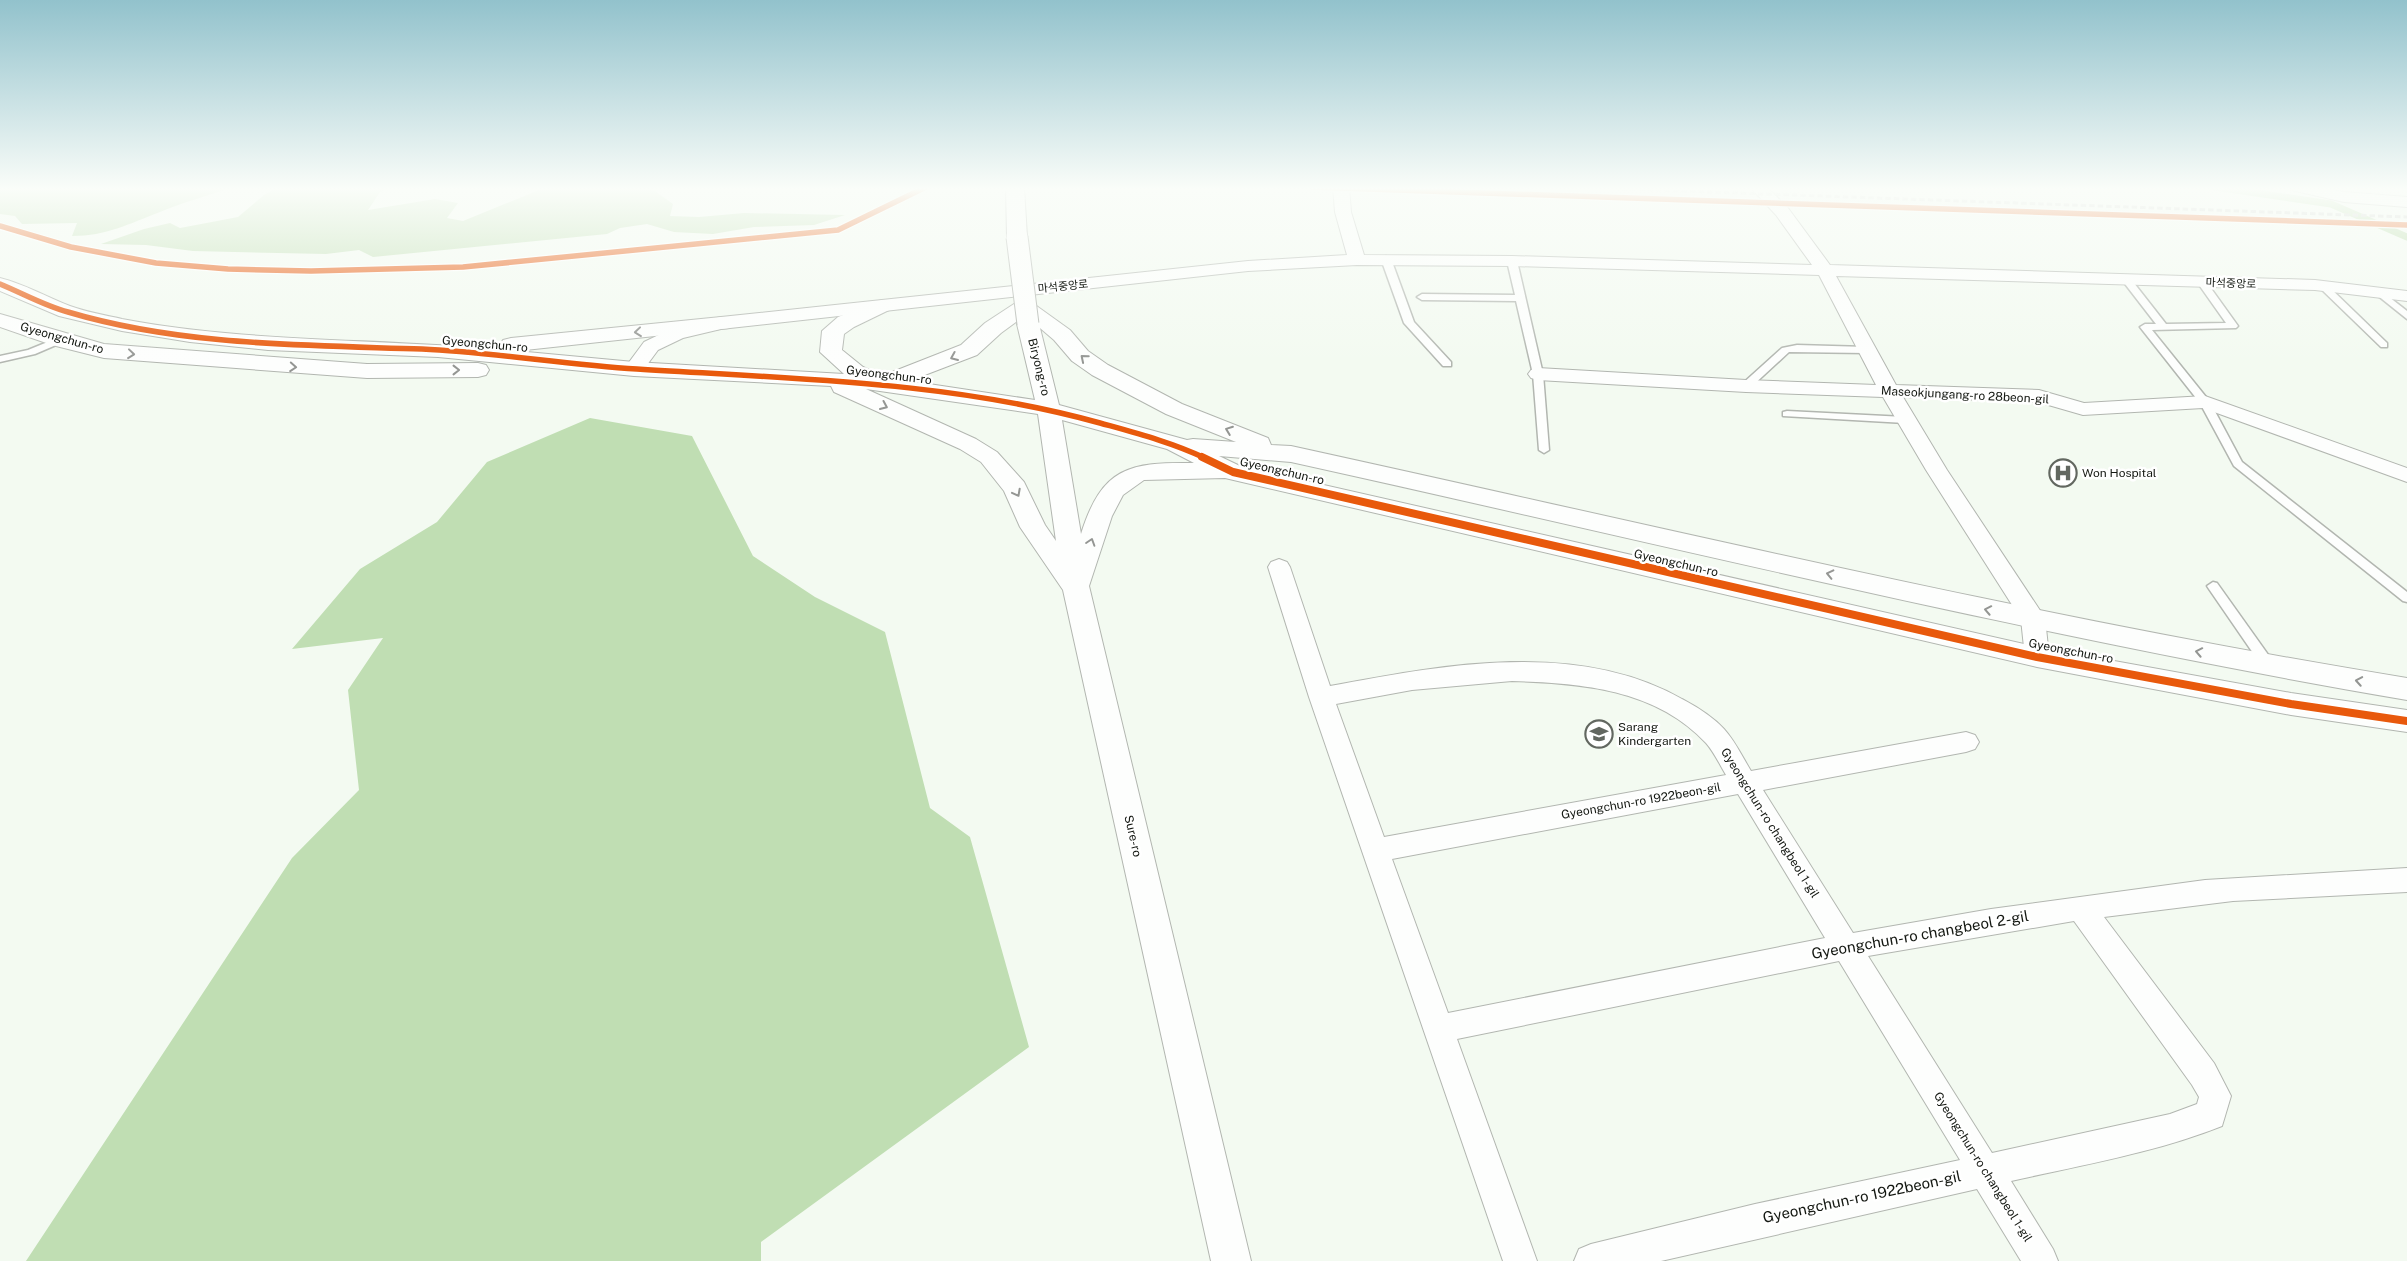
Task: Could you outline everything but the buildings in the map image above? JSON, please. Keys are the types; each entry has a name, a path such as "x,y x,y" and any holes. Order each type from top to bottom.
{"street":[{"name":"Biryong-ro","path":"1018,246 1026,316 1049,409"},
{"path":"1353,246 1357,260"},
{"path":"1808,246 1824,271 1906,420 2033,618 2037,657"},
{"name":"마석중앙로","path":"634,369 651,346 676,334 721,323 1248,266 1357,260 1512,261 2324,286 2407,296"},
{"name":"Gyeongchun-ro","path":"0,284 66,312 122,326 190,336 268,343 438,350 634,369 824,379 881,384 1049,409 1176,444 1291,454 1943,600 2269,666 2407,689"},
{"path":"882,306 846,322 833,331 831,352 855,372 881,384 969,350 993,328 1026,316 1062,335 1080,356 1131,388 1174,409 1291,454"},
{"name":"Gyeongchun-ro","path":"0,320 60,340 104,351 200,360 367,371 634,369"},
{"path":"438,350 561,341 721,323"},
{"name":"Maseokjungang-ro 28beon-gil","path":"1538,374 1746,386 2039,396 2083,410 2205,402 2407,475"},
{"path":"824,379 968,444 989,457 1016,488 1033,527 1076,588"},
{"name":"Sure-ro","path":"1049,409 1076,588 1231,1261"},
{"name":"Gyeongchun-ro","path":"1176,444 1232,472 2037,657 2291,704 2407,721"},
{"path":"1076,588 1099,516 1114,490 1138,473 1165,470 1232,472"},
{"path":"1279,567 1321,697 1520,1261"},
{"name":"Gyeongchun-ro changbeol 1-gil","path":"1321,697 1410,680 1491,673 1570,673 1611,680 1654,694 1693,716 1716,737 2041,1261"},
{"name":"Gyeongchun-ro 1922beon-gil","path":"1376,850 1966,742"},
{"name":"Gyeongchun-ro changbeol 2-gil","path":"1439,1029 1847,948 2081,908 2178,894 2302,884 2407,880"},
{"name":"Gyeongchun-ro 1922beon-gil","path":"1591,1261 1755,1221 2170,1130 2211,1115 2215,1096 2203,1074 2081,908"}],"lane":[{"path":"1386,259 1409,324 1447,364"},
{"path":"1512,261 1538,374 1544,450"},
{"path":"2127,280 2162,327"},
{"path":"2202,282 2233,326 2145,327 2205,402 2238,464 2407,598"},
{"path":"2324,286 2384,345"},
{"path":"2380,293 2407,316"},
{"path":"1422,297 1522,298"},
{"path":"0,359 31,352 60,340"},
{"path":"1746,386 1786,350 1797,348 1867,350"},
{"path":"1787,414 1906,420"},
{"path":"2213,586 2269,666"}],"green space":[{"path":"153,246 486,246 373,257 359,250 326,254 193,251"},
{"path":"590,418 692,436 753,556 815,597 885,632 930,808 970,837 1029,1047 761,1242 761,1261 26,1261 292,858 359,790 348,690 383,638 292,649 360,569 437,522 487,462"}],"cycle path":[{"path":"67,246 105,255 156,263 228,269 311,271 463,267 677,246"},
{"path":"0,284 66,312 122,325 190,336 268,343 438,350 634,369 824,379 881,384 1049,409 1175,444 1233,472 2037,657 2291,704 2407,721"}],"place":[{"name":"Won Hospital","path":"2063,473"},
{"name":"Sarang Kindergarten","path":"1599,734"}]}
